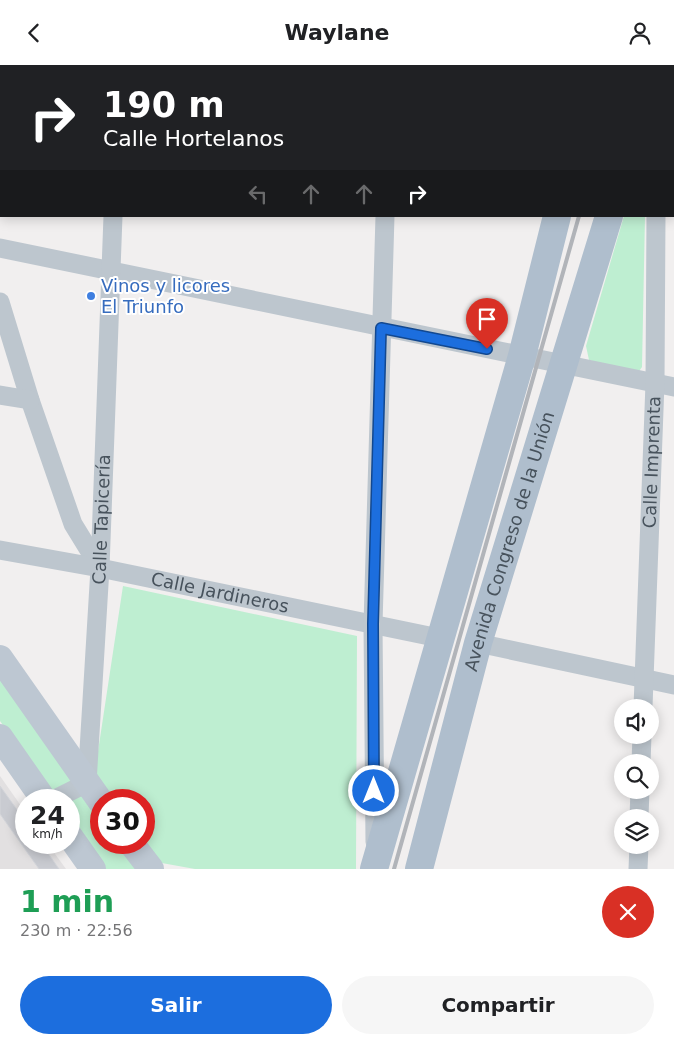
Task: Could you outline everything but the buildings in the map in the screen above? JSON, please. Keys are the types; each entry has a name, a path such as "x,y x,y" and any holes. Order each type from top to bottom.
{"main road":[{"path":"374,867 522,356 557,217"},
{"name":"Avenida Congreso de la Unión","path":"418,869 478,643 609,217"},
{"path":"0,658 92,789"},
{"path":"0,737 36,789"},
{"path":"80,851 93,869"},
{"path":"139,854 151,869"}],"street":[{"name":"Calle Tapicería","path":"94,789 113,217"},
{"path":"374,867 373,624 385,217"},
{"name":"Calle Imprenta","path":"643,699 655,383 656,217"},
{"path":"0,248 564,366 674,387"},
{"path":"0,303 30,400 74,524 100,568"},
{"path":"0,395 30,400"},
{"name":"Calle Jardineros","path":"0,550 100,568 439,638"},
{"path":"478,643 674,685"},
{"path":"638,869 639,854"}],"shaded area":[{"path":"0,776 15,797 15,854 55,854 66,869 0,869"}],"green space":[{"path":"624,217 645,217 642,367 637,374 589,360 586,346"},
{"path":"123,586 357,636 356,869 195,869 134,858 141,869 104,869 94,854 155,854 155,789 92,789"},
{"path":"0,668 91,789 90,849 80,835 80,789 48,789 0,721"}],"railway":[{"path":"394,869 579,217"}],"place":[{"name":"Vinos y licores El Triunfo","path":"91,296"}],"route":[{"path":"374,791 373,624 381,328 487,349"}]}
